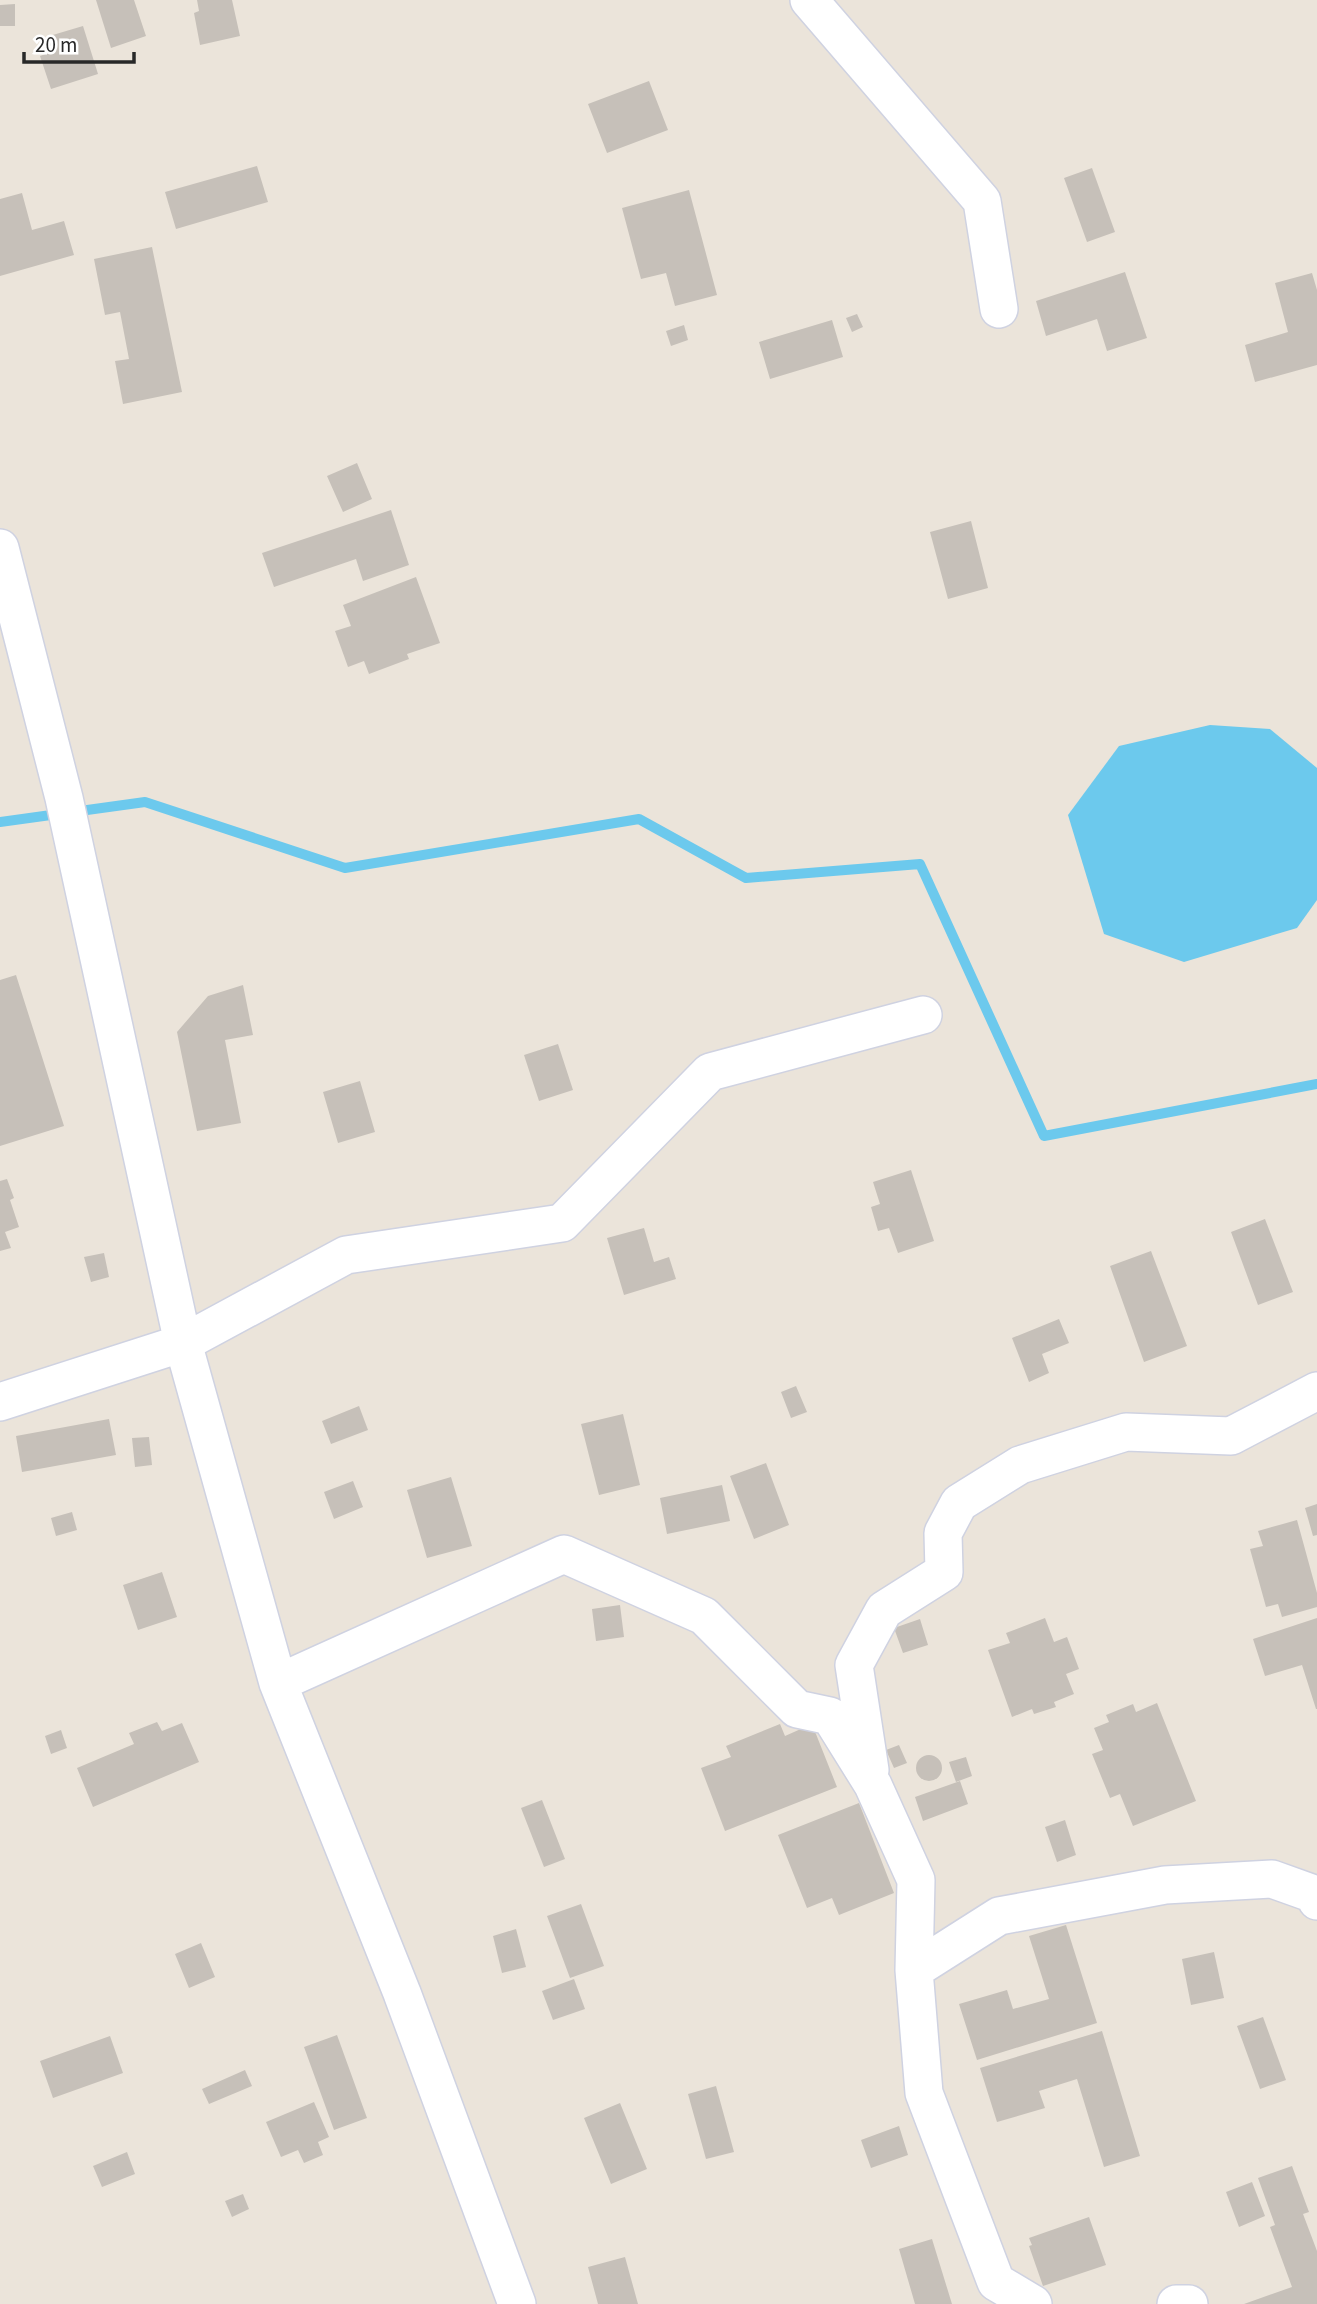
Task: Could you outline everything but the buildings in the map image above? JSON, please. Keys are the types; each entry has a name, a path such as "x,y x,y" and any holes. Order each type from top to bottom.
{"street":[{"path":"809,0 982,201 999,309"},
{"path":"0,548 66,810 183,1343 278,1683 402,1993 517,2304"},
{"path":"0,1402 183,1343 346,1255 562,1223 710,1072 923,1014"},
{"path":"873,1785 854,1665 884,1610 944,1572 943,1533 959,1503 1020,1465 1073,1448 1126,1432 1231,1436 1317,1391"},
{"path":"278,1683 564,1554 704,1616 797,1709 830,1716 873,1785 916,1881 914,1970 924,2093 996,2283 1032,2304"},
{"path":"914,1970 999,1916 1165,1885 1272,1879 1314,1894 1317,1901"},
{"path":"1176,2304 1189,2304"}],"water":[{"path":"1210,725 1270,729 1317,768 1317,900 1297,928 1184,962 1104,934 1068,815 1119,746"}],"waterway":[{"path":"0,822 145,802 345,868 639,819 746,878 920,864 1044,1136 1317,1084"}]}
